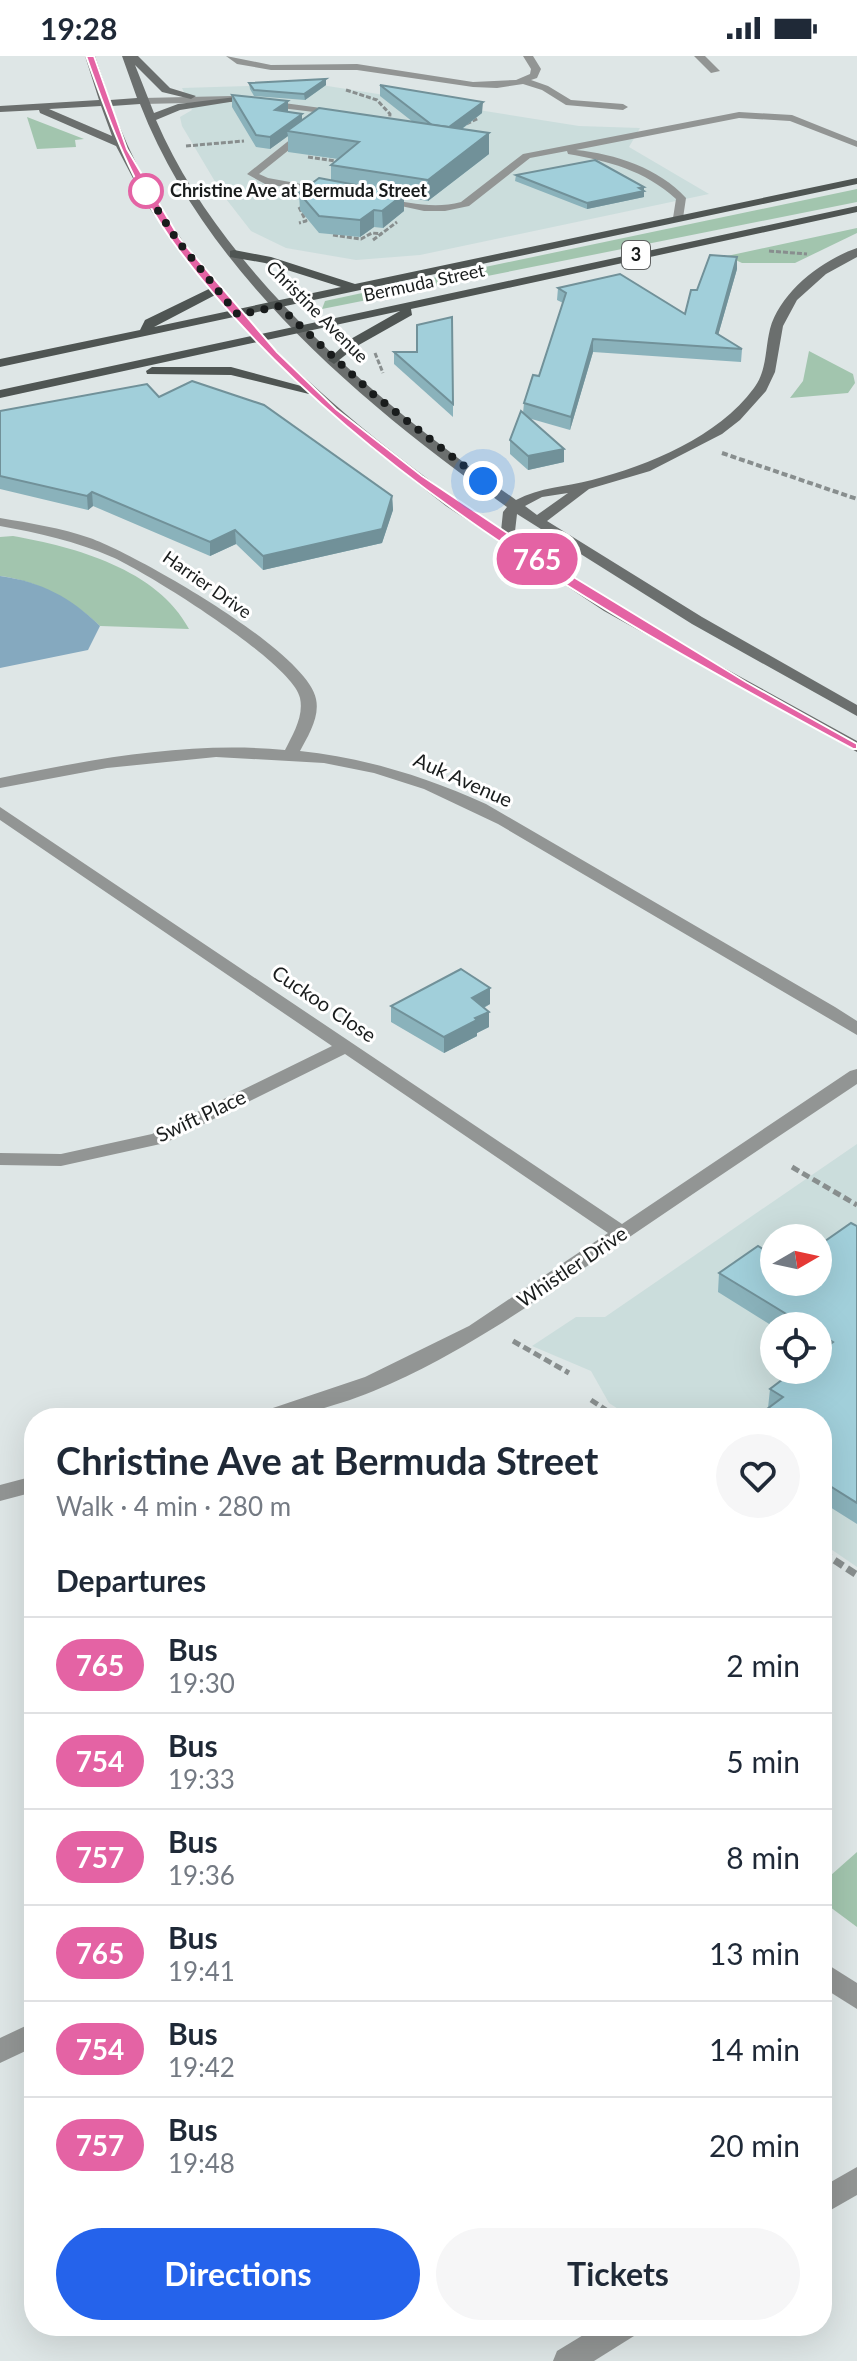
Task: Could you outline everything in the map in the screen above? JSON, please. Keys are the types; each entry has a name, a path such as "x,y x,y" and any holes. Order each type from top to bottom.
{"main road":[{"name":"Bermuda Street","path":"0,363 238,315 857,181"},
{"name":"Bermuda Street","path":"0,394 857,209"},
{"path":"234,254 267,260 357,288"},
{"path":"144,334 149,323 215,290"},
{"path":"334,360 353,343 402,317 416,303"},
{"path":"82,376 218,370 309,390"}],"street":[{"path":"90,56 104,103 121,144 177,240 215,290 309,390 388,456 507,539 741,684 857,747"},
{"path":"130,56 166,90 191,96"},
{"name":"Christine Avenue","path":"130,56 150,119 183,185 234,254 279,306 334,360 423,436 539,521 699,623 857,711"},
{"path":"699,56 715,71"},
{"path":"150,119 178,107 232,99"},
{"path":"0,109 143,101"},
{"path":"28,108 59,116 121,144"},
{"path":"507,539 508,517 516,505 548,491 593,484 663,460 708,437 735,417 755,396 769,372 777,326 792,298 822,271 857,252"},
{"path":"539,521 555,506 593,484"},
{"name":"Harrier Drive","path":"0,522 81,538 135,560 282,663 299,677 310,701 305,725 290,756"},
{"path":"699,623 719,646 766,677 767,681 741,684"},
{"name":"Auk Avenue","path":"0,783 144,756 225,752 290,756 390,773 477,806 797,991 857,1029"},
{"name":"Cuckoo Close","path":"0,812 622,1233"},
{"name":"Swift Place","path":"0,1159 61,1160 158,1139 346,1046"},
{"name":"Whistler Drive","path":"296,1408 373,1382 433,1355 476,1331 857,1075"},
{"path":"0,1493 24,1487"},
{"path":"832,1979 857,1998"},
{"path":"0,2051 24,2039"},
{"path":"832,2196 857,2180"},
{"path":"568,2361 608,2336"}],"lane":[{"path":"231,56 237,62 254,66 357,67 490,84 524,81 545,88 569,103 623,107"},
{"path":"524,81 536,73 528,56"},
{"path":"143,101 234,95 252,100"},
{"path":"143,101 232,99 313,109 323,117 257,167 253,177 340,194"},
{"path":"370,199 426,208 454,207 469,201 518,161 543,153 759,114 792,118 857,144"},
{"path":"575,152 637,135"},
{"path":"543,153 575,152 616,160 681,198 678,218"}],"path":[{"path":"344,89 369,95 384,105 390,114 384,128 393,128"},
{"path":"450,127 468,126 479,118"},
{"path":"193,146 244,141"},
{"path":"294,155 353,164"},
{"path":"299,223 306,221 297,209 306,200"},
{"path":"373,240 404,216"},
{"path":"333,235 361,239 372,233 382,234"},
{"path":"757,252 797,252 816,256"},
{"path":"719,452 857,499"},
{"path":"792,1167 857,1205"},
{"path":"513,1341 569,1373"},
{"path":"591,1400 603,1408"},
{"path":"832,1559 857,1575"}],"shaded area":[{"path":"315,84 579,126 640,128 629,147 709,194 420,255 356,260 286,248 251,231 223,195 182,126 180,117 192,110 182,88"},
{"path":"857,1144 857,1567 832,1550 832,1408 617,1408 609,1403 591,1371 532,1346 576,1317 605,1317"}],"green space":[{"path":"27,117 84,139 75,140 76,147 37,149"},
{"path":"857,189 857,202 322,309 325,301"},
{"path":"857,228 857,233 795,263 742,263 727,256"},
{"path":"809,351 853,374 855,383 848,393 790,398 803,381"},
{"path":"13,536 87,554 136,576 175,608 189,629 100,626 54,593 28,582 0,576 0,537"},
{"path":"857,1852 857,1927 832,1908 832,1874"}],"water":[{"path":"0,576 29,582 54,592 89,616 100,626 88,650 0,668"}],"building":[{"path":"326,79 304,94 254,90 249,83"},
{"path":"380,85 483,102 449,127 432,125"},
{"path":"232,95 288,101 275,110 302,114 270,137 256,135"},
{"path":"319,108 489,133 428,180 331,165 359,142 287,131"},
{"path":"595,160 644,187 639,188 644,191 587,203 516,175"},
{"path":"319,178 404,194 382,211 374,210 360,220 319,216 299,193"},
{"path":"710,255 737,257 716,333 742,349 593,339 571,417 524,403 533,375 539,376 566,293 558,288 620,274 685,314 691,290 697,290"},
{"path":"452,317 453,404 394,352 417,352 417,325"},
{"path":"192,381 264,405 392,496 382,529 263,556 235,530 210,542 92,492 87,496 0,476 0,411 147,384 159,397"},
{"path":"521,411 564,449 528,456 510,440"},
{"path":"461,969 490,988 472,998 489,1012 475,1018 477,1020 444,1037 391,1006"},
{"path":"851,1223 857,1226 857,1503 832,1487 832,1408 768,1408 783,1397 770,1389 777,1384 832,1384 832,1312 783,1312 719,1273 758,1246 760,1296 832,1296 832,1236"}],"bus line":[{"name":"765","path":"90,56 104,103 123,149 140,183 177,240 215,290 309,390 361,436 418,479 563,576 741,684 857,747"}],"place":[{"name":"Christine Ave at Bermuda Street","path":"146,191"}],"route":[{"path":"146,191 140,183 177,240 238,315 279,306 373,394 483,481"}]}
